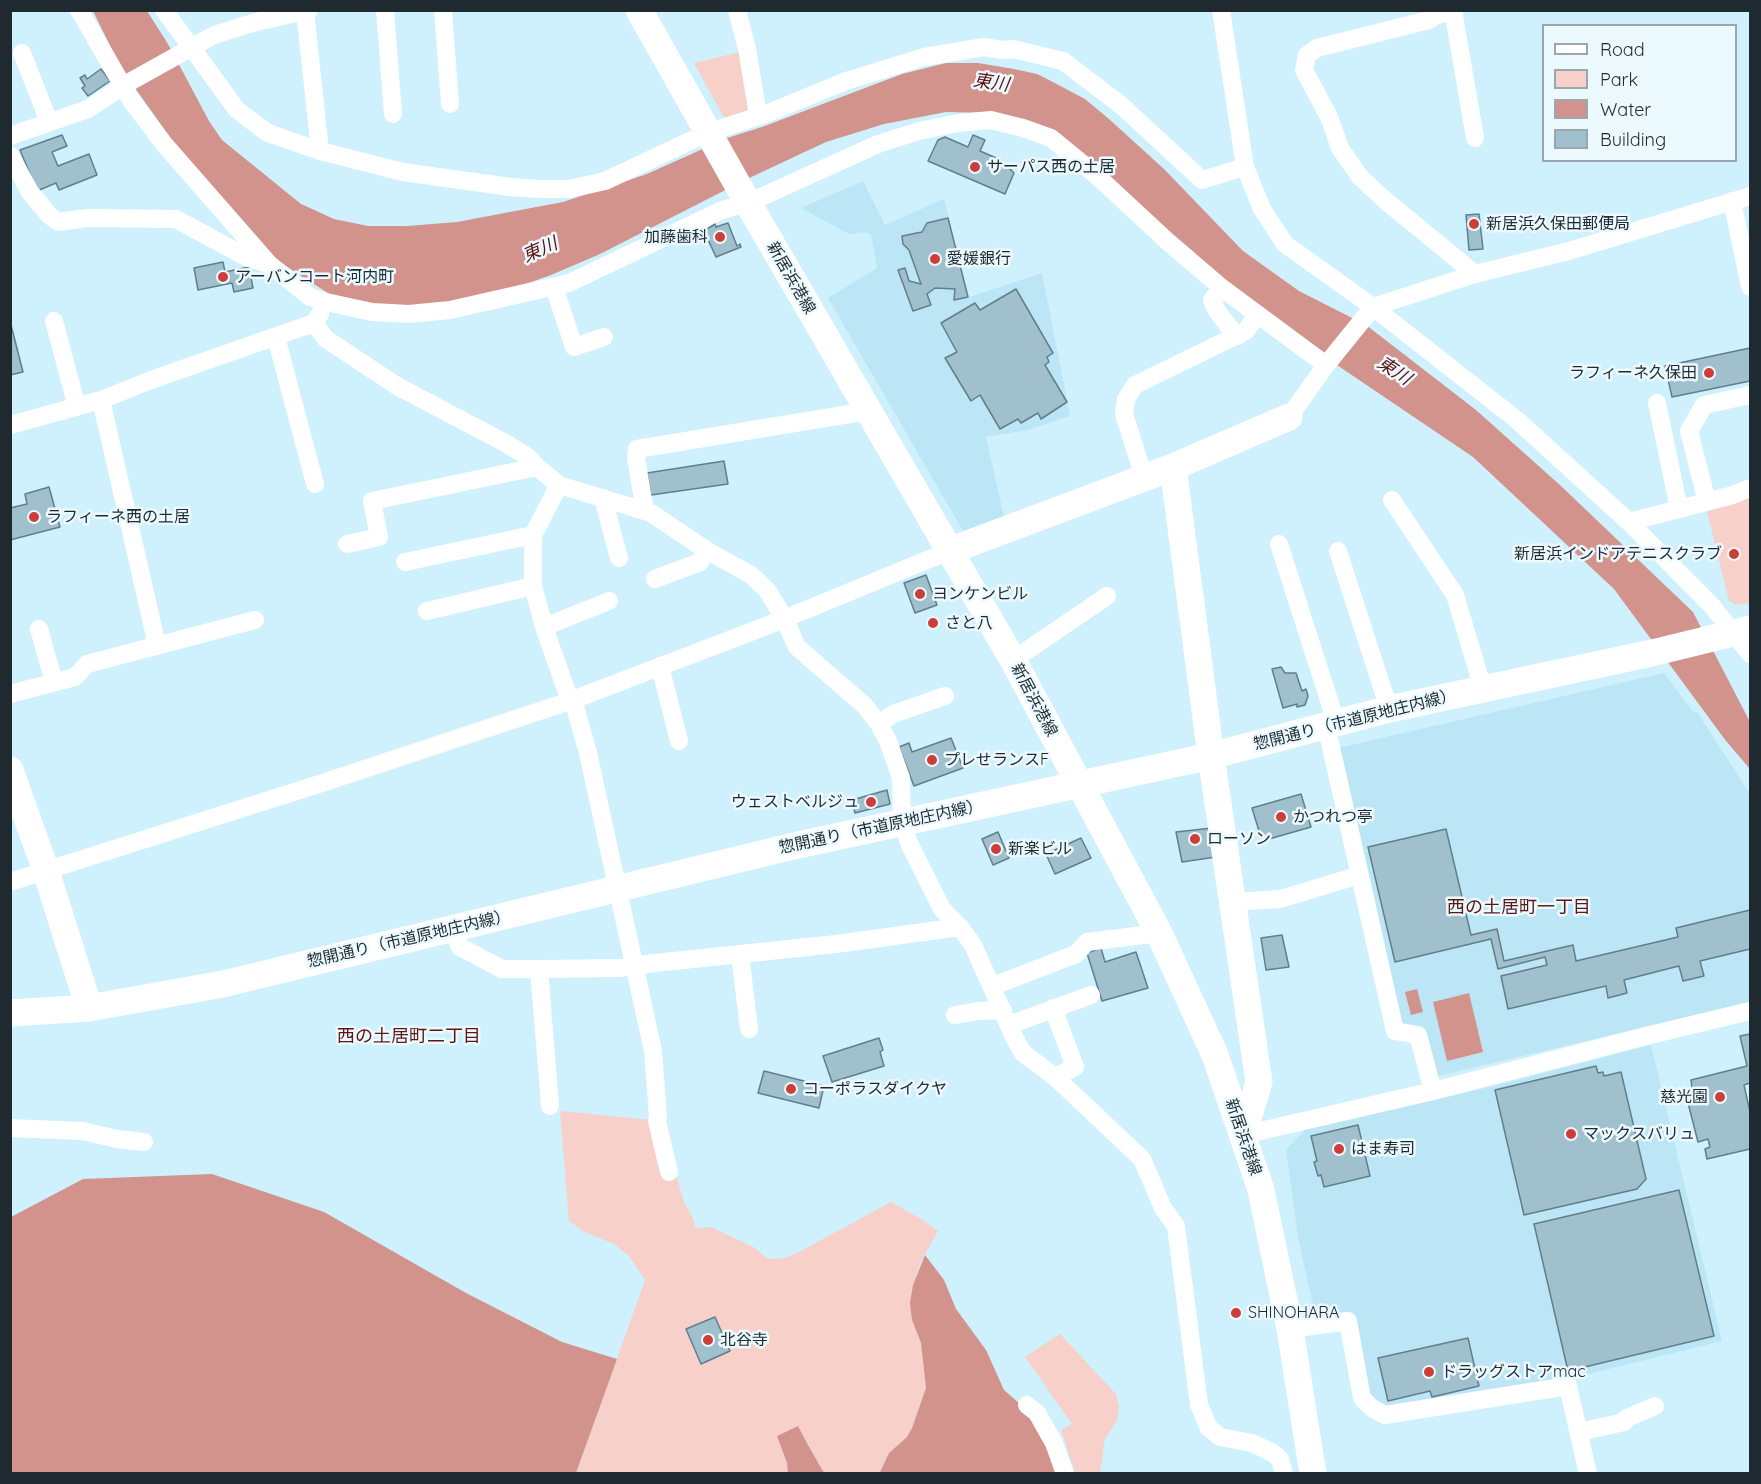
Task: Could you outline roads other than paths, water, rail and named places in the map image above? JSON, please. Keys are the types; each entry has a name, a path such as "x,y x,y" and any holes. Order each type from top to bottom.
{"street":[{"path":"79,10 125,85 131,100 164,144 269,264 310,297 326,302 372,312 409,314 450,310 569,284 722,210 878,144 919,131 958,123 991,120 1051,138 1096,175 1222,288 1327,364"},
{"path":"164,10 215,83 237,110 268,133 320,151 403,172 510,187 569,189 605,181 708,133 846,81 924,57 971,49 1013,49 1063,61 1122,106 1202,180 1245,167"},
{"path":"386,10 393,114"},
{"path":"443,10 450,104"},
{"name":"新居浜港線","path":"639,10 746,201 1013,660 1159,933 1215,1055 1261,1190 1290,1329 1313,1473"},
{"path":"737,10 747,49 758,115"},
{"path":"1221,10 1245,167 1262,209 1285,244 1369,311 1517,420 1629,522 1712,606 1739,638"},
{"path":"1475,138 1453,10 1428,15 1317,48 1307,55 1304,70 1329,117 1340,148 1360,177 1475,274"},
{"path":"10,136 88,109 125,85 214,35 256,22 307,11 320,151"},
{"path":"22,53 49,123"},
{"path":"10,155 30,192 49,215 58,222 87,218 176,219 248,258 269,264"},
{"path":"10,882 316,785 570,701 949,551 1173,466 1289,417 1369,311 1475,274 1569,251 1750,196"},
{"path":"1732,201 1750,287"},
{"path":"554,287 574,347 604,338"},
{"path":"1222,288 1212,300 1216,311 1238,336"},
{"path":"10,425 101,400 151,380 314,323 326,302"},
{"path":"1144,477 1124,414 1126,399 1135,385 1246,332 1257,314"},
{"path":"54,321 77,407"},
{"path":"314,323 327,339 397,386 507,444 528,457 559,485 651,513 706,550 751,575 767,590 784,618 797,647 864,705 879,724 888,741 901,778 902,823 914,852 942,909 974,945 1023,1053 1055,1077 1142,1159 1163,1208 1176,1226 1198,1405 1209,1428 1220,1437 1252,1443 1273,1453 1280,1459 1284,1473"},
{"path":"276,337 315,484"},
{"path":"1707,502 1689,430 1704,405 1750,394"},
{"path":"101,400 157,645"},
{"path":"1658,403 1680,509"},
{"path":"645,511 636,458 637,449 868,411"},
{"path":"1173,466 1211,756 1259,1082 1243,1135 1433,1091 1750,1011"},
{"path":"346,543 379,537 372,501 537,467"},
{"path":"559,485 533,535 533,586 544,627 570,701 575,707 588,753 653,1051 657,1121 669,1172"},
{"path":"1629,522 1707,502 1750,488"},
{"path":"603,498 619,558"},
{"path":"1392,500 1455,595 1483,689"},
{"path":"405,561 533,535"},
{"path":"1279,544 1331,724 1360,875 1395,1031 1418,1035 1433,1091"},
{"path":"655,579 700,562 706,550"},
{"path":"1338,551 1389,709"},
{"path":"427,611 533,586"},
{"path":"1013,660 1107,596"},
{"path":"544,627 609,601"},
{"path":"10,694 75,677 87,664 255,620"},
{"path":"39,629 54,682"},
{"name":"惣開通り（市道原地庄内線）","path":"10,1013 89,1008 223,984 798,845 1211,756 1389,709 1652,653 1739,638"},
{"path":"660,666 679,741"},
{"path":"879,724 893,714 945,696"},
{"path":"10,770 46,871 89,1008"},
{"path":"1233,902 1280,899 1360,875"},
{"path":"452,929 460,947 502,969 539,969 621,968 836,944 960,927"},
{"path":"993,986 1076,954 1087,942 1159,933"},
{"path":"740,954 749,1029"},
{"path":"539,969 550,1106"},
{"path":"955,1015 978,1011 1006,1017 1053,1008 1091,994"},
{"path":"1053,1008 1075,1067 1055,1077"},
{"path":"10,1128 83,1131 117,1139 144,1142"},
{"path":"1290,1329 1348,1321 1362,1398 1372,1408 1385,1415 1568,1386 1588,1473"},
{"path":"1027,1405 1037,1413 1054,1443 1065,1473"},
{"path":"1579,1432 1624,1422 1627,1418 1655,1406"}],"water":[{"name":"東川","path":"93,11 147,11 222,140 301,204 334,219 368,226 457,222 563,202 647,174 727,138 902,74 946,63 978,63 1037,74 1085,99 1109,119 1164,169 1243,251 1299,291 1366,325 1476,410 1561,486 1693,612 1750,722 1750,769 1726,741 1614,589 1473,457 1243,298 1039,127 1024,119 990,113 946,112 884,124 826,142 745,180 600,254 551,275 520,286 434,308 375,305 331,295 267,254 200,180 121,68"},
{"path":"1417,989 1423,1012 1411,1015 1405,992"},
{"path":"1469,993 1483,1052 1447,1061 1433,1002"}],"place":[{"name":"サーパス西の土居","path":"975,167"},
{"name":"新居浜久保田郵便局","path":"1474,224"},
{"name":"加藤歯科","path":"720,237"},
{"name":"愛媛銀行","path":"935,259"},
{"name":"アーバンコート河内町","path":"223,277"},
{"name":"ラフィーネ久保田","path":"1709,373"},
{"name":"ラフィーネ西の土居","path":"34,517"},
{"name":"新居浜インドアテニスクラブ","path":"1734,554"},
{"name":"ヨンケンビル","path":"920,594"},
{"name":"さと八","path":"933,623"},
{"name":"プレせランスF","path":"932,760"},
{"name":"ウェストベルジュ","path":"871,802"},
{"name":"かつれつ亭","path":"1281,817"},
{"name":"ローソン","path":"1195,839"},
{"name":"新楽ビル","path":"996,849"},
{"name":"コーポラスダイクヤ","path":"791,1089"},
{"name":"慈光園","path":"1720,1097"},
{"name":"マックスバリュ","path":"1571,1134"},
{"name":"はま寿司","path":"1339,1149"},
{"name":"SHINOHARA","path":"1236,1313"},
{"name":"北谷寺","path":"708,1340"},
{"name":"ドラッグストアmac","path":"1429,1372"}],"district":[{"name":"西の土居町一丁目","path":"1519,908"},
{"name":"西の土居町二丁目","path":"409,1037"}]}
